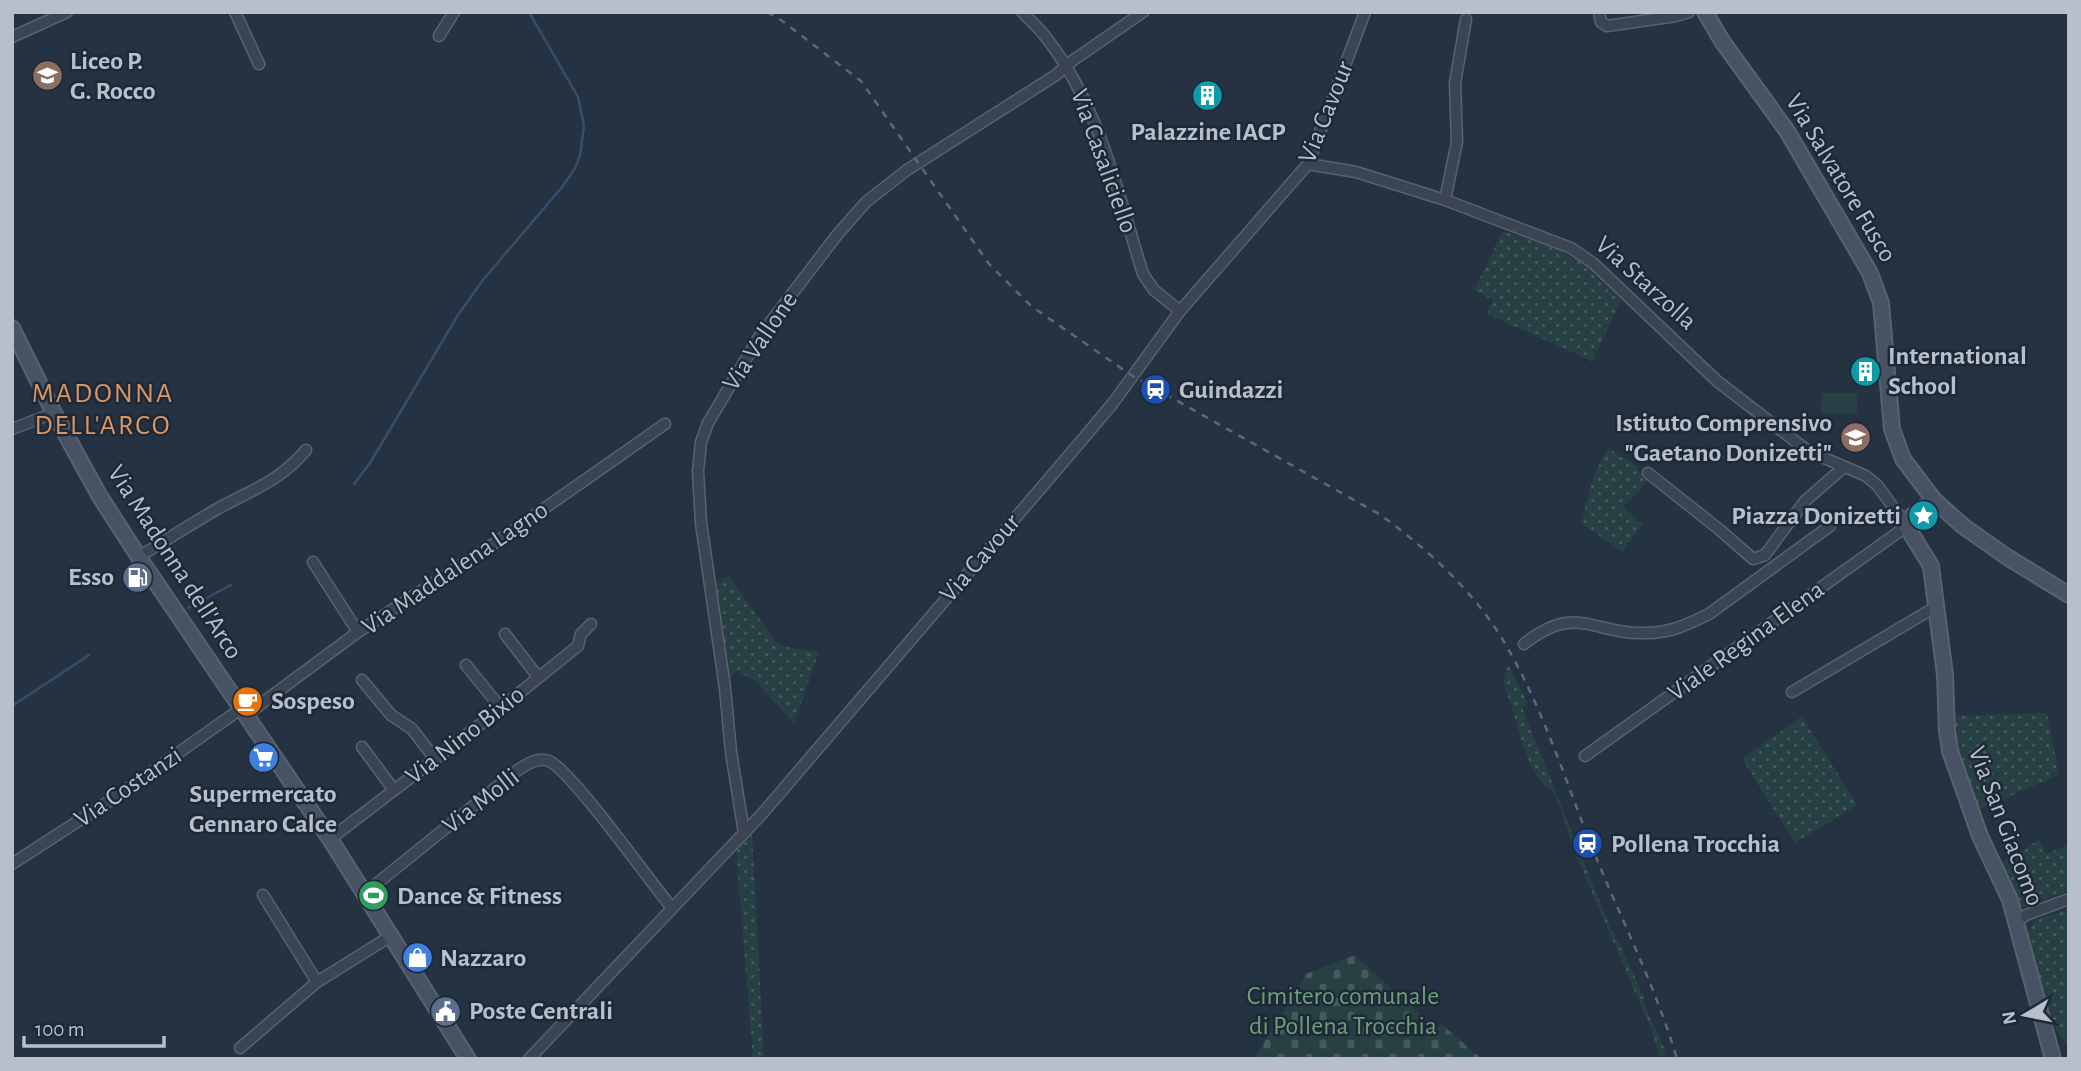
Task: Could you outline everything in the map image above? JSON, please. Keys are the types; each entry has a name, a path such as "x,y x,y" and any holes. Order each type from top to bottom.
{"street":[{"path":"12,37 67,12"},
{"path":"439,37 454,12"},
{"name":"Via Casaliciello","path":"1022,12 1048,40 1066,66 1089,110 1109,160 1143,274 1154,290 1180,311"},
{"name":"Via Vallone","path":"744,833 701,523 698,471 701,442 708,423 759,337 837,235 866,202 907,170 998,114 1143,12"},
{"name":"Via Cavour","path":"529,1059 744,833 1082,440 1180,311 1308,164 1364,12"},
{"path":"1599,12 1601,22 1606,26 1689,12"},
{"name":"Via Salvatore Fusco","path":"1705,12 1722,41 1787,131 1870,273 1881,303 1892,429 1903,458 1938,503 1984,541 2069,595"},
{"path":"236,13 259,64"},
{"path":"1445,200 1457,142 1455,83 1466,19"},
{"name":"Via Starzolla","path":"1308,164 1356,172 1445,200 1563,245 1583,256 1717,381 1808,451 1860,472 1877,485 1907,526"},
{"name":"Via Madonna dell'Arco","path":"12,328 99,495 138,557 330,839 466,1058"},
{"path":"12,429 54,413"},
{"name":"Via Maddalena Lagno","path":"244,712 358,632 483,552 665,424"},
{"path":"138,557 228,503 274,480 296,464 306,450"},
{"path":"1648,473 1753,559 1765,555 1805,501 1844,467"},
{"path":"1907,526 1938,503"},
{"path":"1524,644 1541,631 1571,622 1629,632 1668,632 1709,614 1830,526"},
{"name":"Via San Giacomo","path":"1907,526 1931,566 1945,675 1950,751 1962,793 2010,900 2053,1059"},
{"name":"Viale Regina Elena","path":"1585,756 1907,526"},
{"path":"1765,555 1774,568"},
{"path":"313,562 358,632"},
{"path":"1792,692 1937,606"},
{"name":"Via Nino Bixio","path":"330,839 578,646 581,634 591,624"},
{"path":"505,634 538,677"},
{"path":"466,665 500,707"},
{"path":"362,680 391,715 412,729 435,759"},
{"name":"Via Costanzi","path":"12,864 244,712"},
{"path":"362,747 394,790"},
{"name":"Via Molli","path":"365,893 518,770 541,760 550,761 558,767 672,908"},
{"path":"263,895 317,982"},
{"path":"2016,922 2026,915 2069,899"},
{"path":"240,1048 317,982 391,936"},
{"path":"2063,1059 2069,1058"}],"green space":[{"path":"1503,231 1549,246 1584,264 1621,301 1592,361 1487,314 1493,300 1474,290"},
{"path":"1821,393 1857,393 1857,413 1821,414"},
{"path":"1608,448 1638,467 1637,471 1649,480 1623,507 1643,524 1622,552 1581,523 1593,477"},
{"path":"729,576 776,642 781,646 819,652 794,723 755,681 738,671 728,677 714,582"},
{"path":"1508,664 1528,704 1522,707 1611,930 1645,999 1643,1001 1665,1050 1665,1059 1661,1059 1651,1028 1575,852 1558,801 1536,776 1529,761 1503,682"},
{"path":"2047,713 2059,775 1975,811 1954,743 1951,716"},
{"path":"1802,716 1857,805 1795,843 1742,759"},
{"path":"752,832 764,1059 753,1059 736,848"},
{"path":"2039,840 2046,854 2069,845 2069,891 2019,908 2000,864"},
{"path":"2069,909 2069,1045 2054,1026 2048,1012 2036,981 2027,940 2035,920"},
{"name":"Cimitero comunale di Pollena Trocchia","path":"1355,955 1436,1029 1441,1024 1482,1059 1254,1059 1306,974"}],"waterway":[{"path":"354,484 370,463 458,315 483,280 562,187 580,156 584,125 578,97 529,12"},
{"path":"188,608 231,585"},
{"path":"12,706 89,655"}],"railway":[{"path":"767,12 861,81 989,264 1031,306 1131,375 1379,514 1433,557 1466,591 1507,647 1533,698 1650,984 1677,1059"}],"place":[{"name":"Liceo P. G. Rocco","path":"47,76"},
{"name":"Palazzine IACP","path":"1208,96"},
{"name":"International School","path":"1865,371"},
{"name":"Guindazzi","path":"1156,390"},
{"name":"Istituto Comprensivo \"Gaetano Donizetti\"","path":"1855,438"},
{"name":"Piazza Donizetti","path":"1924,516"},
{"name":"Esso","path":"137,577"},
{"name":"Sospeso","path":"248,701"},
{"name":"Supermercato Gennaro Calce","path":"263,758"},
{"name":"Pollena Trocchia","path":"1588,844"},
{"name":"Dance & Fitness","path":"374,896"},
{"name":"Nazzaro","path":"417,958"},
{"name":"Poste Centrali","path":"446,1011"}],"district":[{"name":"MADONNA DELL'ARCO","path":"103,410"}]}
